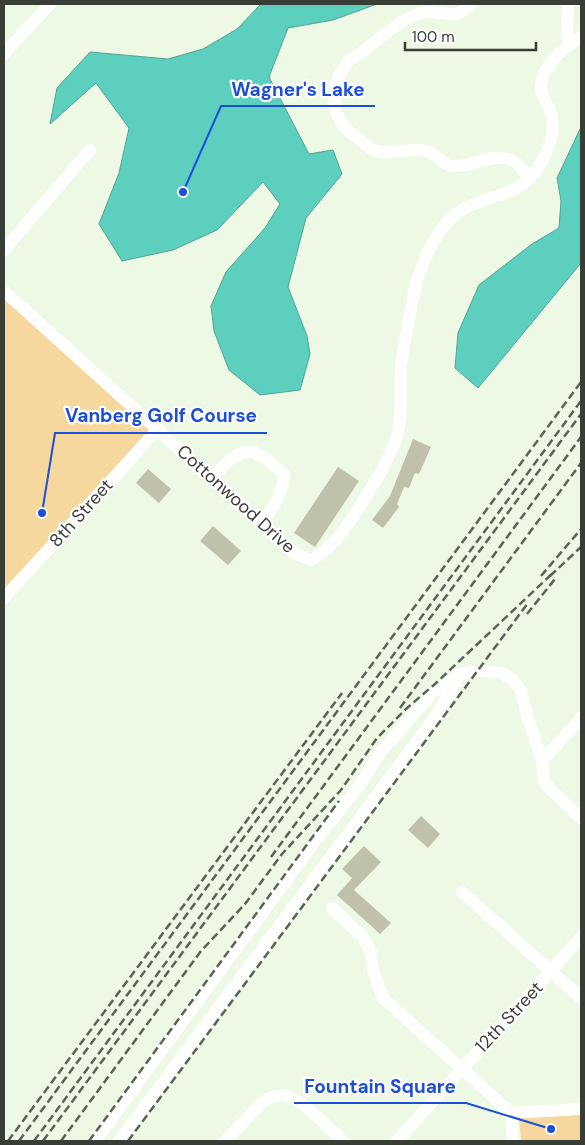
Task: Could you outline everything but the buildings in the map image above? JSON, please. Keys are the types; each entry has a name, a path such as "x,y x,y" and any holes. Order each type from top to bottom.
{"street":[{"path":"4,54 50,4"},
{"path":"471,4 463,12 456,15 428,12 405,20 348,62 338,82 333,104 337,116 347,130 374,150 387,152 411,149 428,152 439,161 450,166 465,166 481,160 496,158 512,160 530,178"},
{"path":"568,4 567,35 570,44"},
{"name":"Cottonwood Drive","path":"4,291 294,553 311,560 323,553 337,540 388,458 397,434 400,413 401,366 418,276 434,241 445,224 462,210 512,191 524,185 530,178 546,154 552,136 551,112 543,98 541,87 546,70 570,44 581,37"},
{"path":"4,250 90,150"},
{"name":"8th Street","path":"4,598 158,429"},
{"path":"211,478 230,459 247,451 256,452 265,457 284,474 284,482 272,510 261,524"},
{"path":"95,1141 318,837 359,786 380,753 432,693 460,674 477,671 502,672 513,680 521,691 542,762 544,780 549,788 581,818"},
{"path":"119,1141 438,713 460,674"},
{"path":"542,762 581,718"},
{"path":"462,892 581,998"},
{"path":"332,908 363,937 371,953 373,970 383,998 511,1114 513,1141"},
{"name":"12th Street","path":"397,1141 581,937"},
{"path":"225,1141 266,1100 272,1096 286,1095 305,1107 343,1141"},
{"path":"511,1114 581,1109"}],"shaded area":[{"path":"4,291 158,429 4,598"},
{"path":"581,1113 581,1141 521,1141 519,1117"}],"water":[{"path":"261,4 377,4 333,20 288,28 269,77 309,154 333,150 342,174 306,218 288,287 307,336 310,354 300,390 260,395 229,370 214,331 211,306 226,272 265,228 280,204 263,182 217,230 173,250 122,261 99,224 119,173 129,128 96,83 50,124 57,88 90,52 168,59 203,49 237,29"},
{"path":"581,127 581,263 478,388 455,368 458,333 479,285 532,244 559,228 561,201 557,178"}],"railway":[{"path":"19,1141 581,382"},
{"path":"34,1141 581,401"},
{"path":"43,1141 581,414"},
{"path":"271,857 581,437"},
{"path":"400,708 581,463"},
{"path":"541,576 581,529"},
{"path":"550,576 581,547"},
{"path":"61,1141 201,951 245,904 282,854 341,790 377,738 554,572"},
{"path":"527,614 555,579"},
{"path":"128,1141 528,603"},
{"path":"8,1141 342,693"},
{"path":"89,1141 339,801"}],"place":[{"name":"Wagner's Lake","path":"183,192"},
{"name":"Vanberg Golf Course","path":"42,513"},
{"name":"Fountain Square","path":"551,1129"}]}
